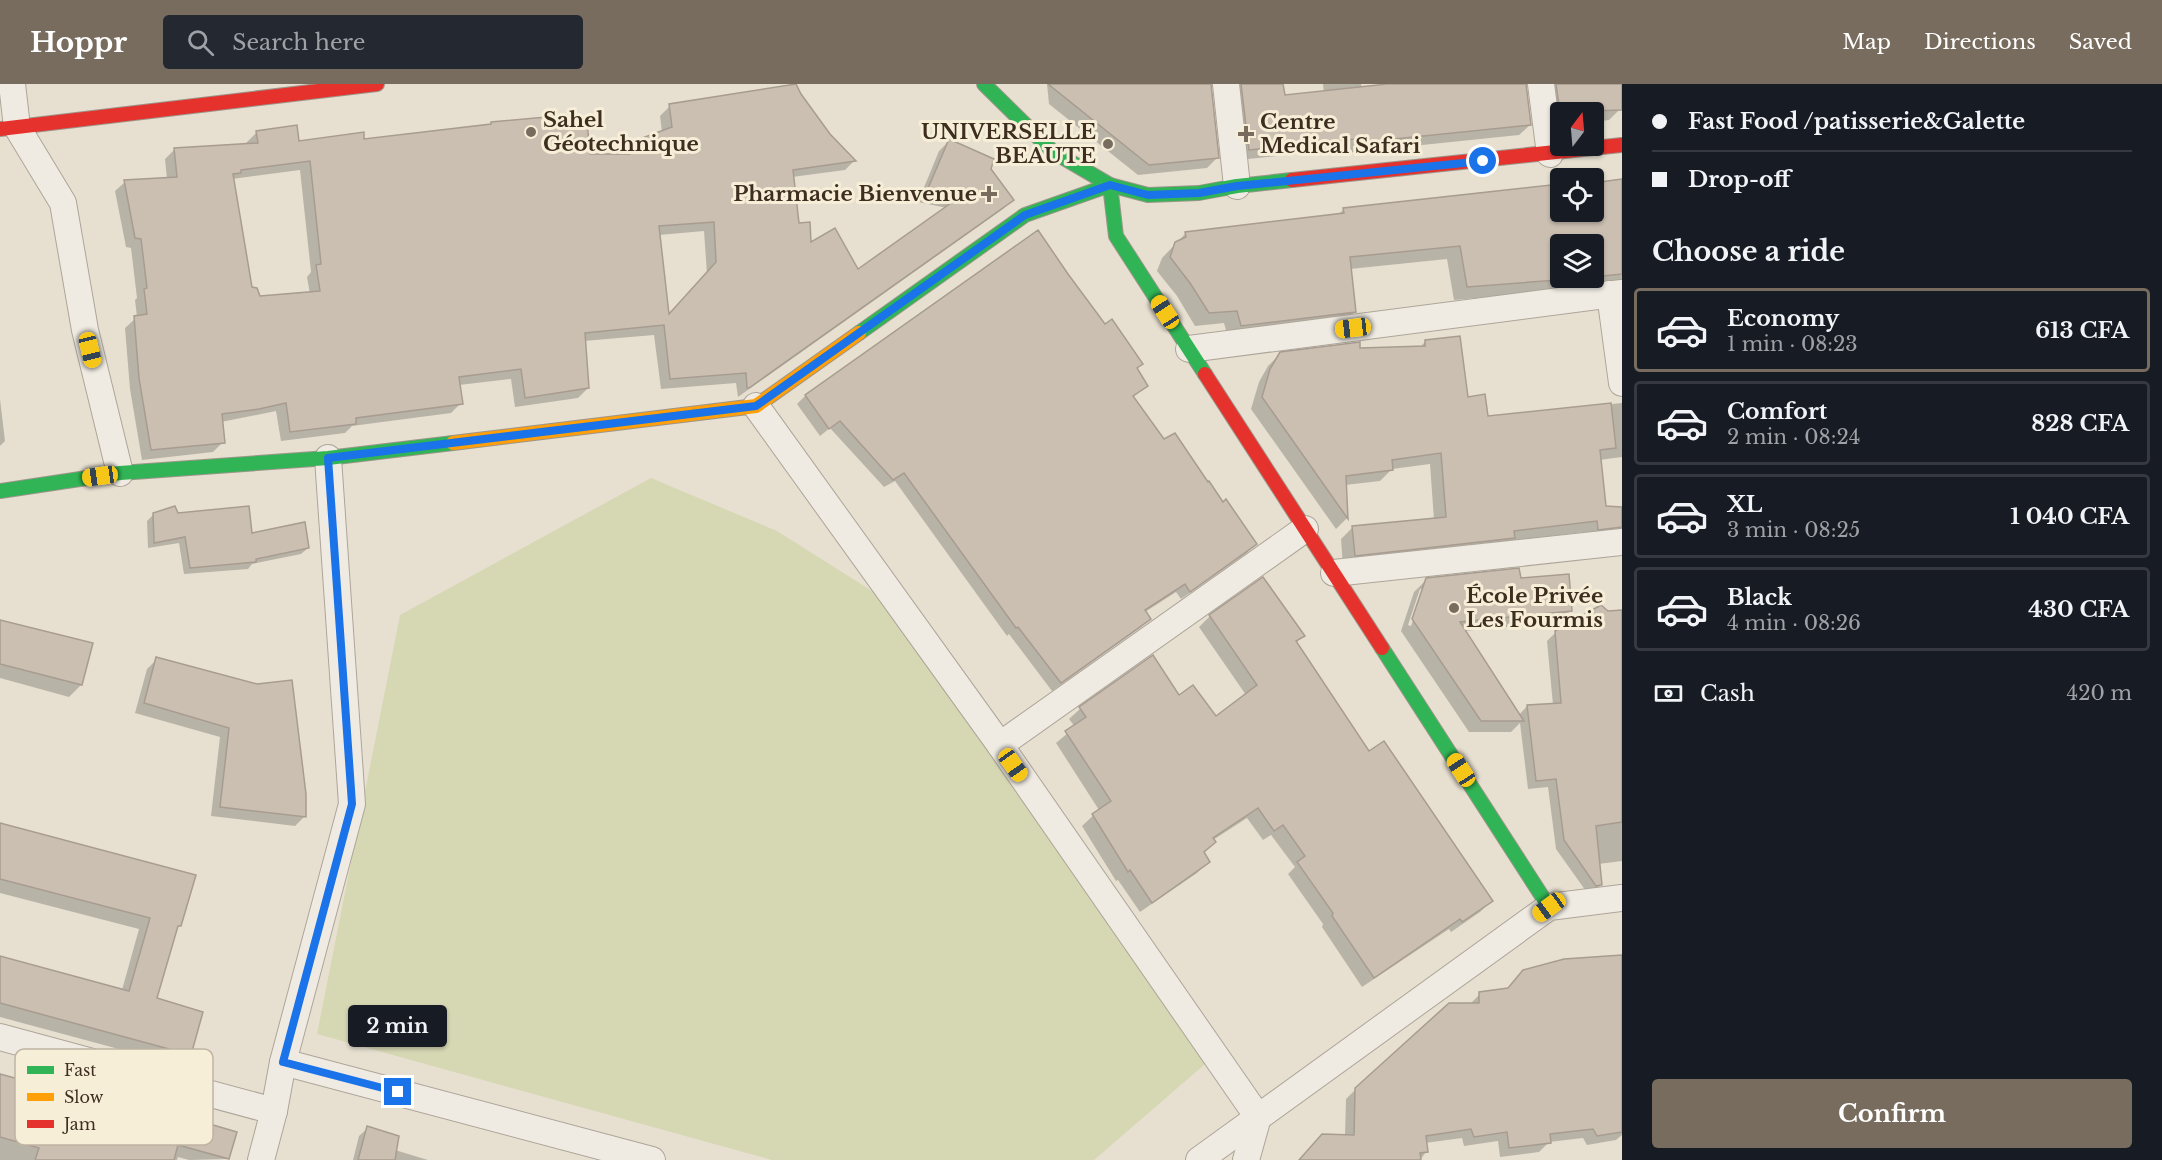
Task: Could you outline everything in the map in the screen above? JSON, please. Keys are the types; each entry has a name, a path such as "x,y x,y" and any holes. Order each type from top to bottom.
{"street":[{"path":"12,84 9,128 63,203 85,330 120,473"},
{"path":"9,128 377,84"},
{"path":"984,84 1052,151 1110,185 1148,195 1199,193 1237,186 1550,154 1541,84"},
{"path":"1226,84 1237,186"},
{"path":"1604,147 1622,145"},
{"path":"1110,185 1116,236 1549,907"},
{"path":"0,491 120,473 328,458 756,406 1025,215 1110,185"},
{"path":"1189,349 1616,294 1622,383"},
{"path":"756,406 1000,745 1258,1117"},
{"path":"261,1160 274,1111 283,1062 352,804 328,458"},
{"path":"1000,745 1305,529"},
{"path":"1334,573 1622,542"},
{"path":"1199,1160 1549,907 1622,898"},
{"path":"0,1036 47,1049"},
{"path":"283,1062 652,1160"},
{"path":"213,1094 274,1111"},
{"path":"1246,1160 1258,1117"}],"green space":[{"path":"651,478 777,531 883,598 1080,875 1205,1064 1094,1160 772,1160 317,1034 400,615"}],"building":[{"path":"796,84 830,134 856,161 793,170 799,223 810,222 811,242 835,228 858,269 958,198 926,193 949,139 994,159 991,169 1014,200 749,388 747,388 746,373 670,379 664,325 585,333 589,388 525,398 521,369 459,377 463,404 356,418 356,424 290,432 286,403 222,414 225,443 151,450 139,378 134,316 147,314 144,289 147,288 141,239 135,238 124,180 177,177 174,148 258,143 256,131 297,125 299,141 364,132 364,139 491,124 491,122 568,115 569,124 587,121 590,154 630,154 634,141 672,127 669,104","holes":["310,161 321,264 316,265 320,291 260,296 257,288 252,287 233,174 241,173 241,170","714,222 716,262 669,314 659,226"]},
{"path":"1048,84 1211,84 1219,158 1149,165"},
{"path":"1241,84 1283,84 1285,95 1387,84 1526,84 1531,125 1355,143 1355,139 1249,150"},
{"path":"1556,84 1622,84 1622,110 1604,111 1604,102 1559,102"},
{"path":"1622,179 1622,274 1604,276 1604,234 1550,234 1550,281 1467,287 1460,246 1350,257 1356,312 1241,326 1237,311 1209,313 1170,257 1175,242 1186,237 1185,232 1344,213 1343,208 1550,185 1550,222 1604,222 1604,181"},
{"path":"1038,230 1105,324 1112,319 1143,364 1137,368 1148,386 1133,396 1164,439 1175,433 1208,482 1223,502 1226,499 1257,544 1190,592 1185,584 1145,610 1151,619 1061,683 1018,627 1016,628 904,473 893,480 840,421 829,429 805,395"},
{"path":"1460,336 1468,397 1485,394 1488,416 1611,403 1616,448 1600,450 1606,506 1622,507 1622,527 1598,530 1597,521 1514,531 1515,538 1355,556 1352,526 1446,517 1441,453 1392,460 1393,470 1346,476 1348,519 1262,397 1270,369 1280,352 1360,342 1360,348 1425,346 1425,340"},
{"path":"175,506 178,513 249,506 252,533 305,522 309,548 256,559 256,562 190,568 185,537 154,543 153,513"},
{"path":"1519,568 1521,578 1569,574 1572,611 1460,622 1524,721 1481,721 1412,619 1426,578"},
{"path":"1263,577 1305,636 1296,641 1369,751 1384,741 1493,901 1462,922 1460,919 1374,978 1297,862 1305,856 1283,825 1274,831 1258,808 1213,838 1216,842 1204,852 1210,862 1152,903 1130,870 1128,872 1092,814 1111,801 1065,731 1086,717 1079,707 1153,655 1179,695 1193,685 1216,716 1257,685 1209,615"},
{"path":"1601,605 1608,611 1622,610 1622,822 1596,826 1602,885 1596,886 1564,840 1556,779 1536,781 1527,705 1561,703 1555,631"},
{"path":"0,620 93,643 82,685 0,664"},
{"path":"156,657 257,684 292,680 306,794 306,817 220,807 229,728 144,703"},
{"path":"0,823 196,875 157,998 203,1012 193,1049 169,1049 0,1003 0,956 129,991 150,918 0,879"},
{"path":"1622,955 1622,1132 1597,1136 1593,1129 1550,1134 1551,1143 1509,1148 1507,1132 1474,1137 1471,1129 1426,1136 1428,1152 1420,1153 1421,1160 1299,1160 1322,1134 1354,1135 1355,1088 1449,1003 1479,1003 1479,992 1508,988 1523,970 1564,959"},
{"path":"0,1074 15,1078 15,1141 0,1137"},
{"path":"213,1125 237,1132 229,1159 178,1145 213,1145"},
{"path":"367,1126 399,1136 395,1160 358,1160"},
{"path":"28,1145 178,1145 174,1160 35,1160 39,1148"}],"traffic: fast":[{"path":"984,84 1052,151 1110,185 1148,195 1199,193 1292,180"},
{"path":"859,333 1025,215 1110,185 1116,236 1205,374"},
{"path":"0,491 120,473 328,458 453,443"},
{"path":"1382,648 1549,907"}],"traffic: slow":[{"path":"453,443 756,406 859,333"}],"traffic: jam":[{"path":"0,129 377,84"},
{"path":"1292,180 1622,145"},
{"path":"1205,374 1382,648"}],"place":[{"name":"Sahel Géotechnique","path":"531,132"},
{"name":"Centre Medical Safari","path":"1246,134"},
{"name":"UNIVERSELLE BEAUTE","path":"1108,144"},
{"name":"Pharmacie Bienvenue","path":"989,194"},
{"name":"École Privée Les Fourmis","path":"1454,608"}],"route":[{"path":"398,1092 283,1062 352,804 328,458 756,406 1025,215 1110,185 1148,195 1199,193 1237,186 1483,161"}]}
